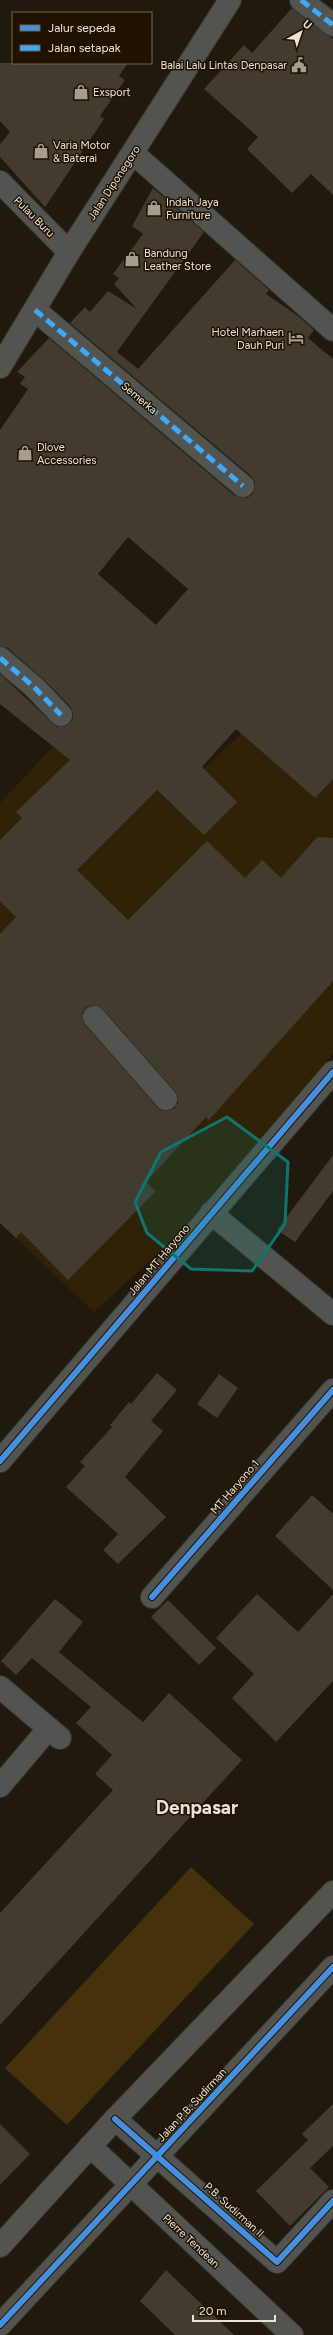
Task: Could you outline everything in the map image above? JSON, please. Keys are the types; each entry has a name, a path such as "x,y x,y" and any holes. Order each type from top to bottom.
{"main road":[{"name":"Jalan Diponegoro","path":"0,367 69,252 230,0"},
{"path":"0,2246 116,2118 333,1892"},
{"name":"Jalan P.B. Sudirman","path":"0,2325 132,2186 333,1967"}],"street":[{"path":"300,0 333,24"},
{"path":"133,153 333,330"},
{"name":"Pulau Buru","path":"0,182 69,252"},
{"name":"Semerka","path":"35,310 243,486"},
{"path":"0,658 34,687 61,715"},
{"path":"94,1017 166,1099"},
{"name":"Jalan MT Haryono","path":"0,1461 333,1072"},
{"path":"212,1213 333,1314"},
{"name":"MT Haryono 1","path":"152,1597 333,1390"},
{"path":"0,1687 54,1733 0,1786"},
{"name":"P.B. Sudirman II","path":"116,2118 277,2262 333,2201"},
{"name":"Pierre Tendean","path":"90,2146 292,2335"}],"highlighted area":[{"path":"227,1117 288,1162 285,1224 252,1271 191,1269 147,1233 135,1202 161,1152"}],"shaded area":[{"path":"297,681 333,714 333,1053 224,1193 94,1312 0,1223 0,803 71,728 92,726 169,802"},
{"path":"191,1867 254,1924 67,2125 5,2068"}],"building":[{"path":"292,8 333,39 333,195 311,174 292,193 247,149 258,137 204,89 244,45 252,53"},
{"path":"0,63 127,64 119,76 125,80 100,116 104,119 45,207 0,157 0,144 10,132 0,121"},
{"path":"153,188 204,232 117,352 138,369 235,260 269,290 266,294 298,316 314,330 308,338 333,359 333,779 315,798 236,729 202,767 237,802 204,835 157,790 77,870 128,920 207,841 245,878 262,860 281,878 317,837 333,838 333,981 209,1120 206,1117 146,1182 156,1191 68,1280 21,1232 16,1238 0,1223 0,934 16,917 0,901 0,840 22,818 16,812 70,760 0,704 0,674 57,727 64,727 73,719 73,712 70,706 42,678 8,648 0,646 0,430 28,389 20,384 25,377 17,372 49,338 235,496 247,498 253,494 255,482 251,476 70,323 85,307 90,312 108,291 137,309 114,284 119,278 113,274 143,234 132,226","holes":["128,537 188,589 156,625 98,574","92,1005 103,1009 175,1091 178,1103 174,1109 162,1111 157,1107 85,1025 82,1019 82,1013 86,1007"]},
{"path":"333,1155 333,1191 295,1242 277,1230"},
{"path":"157,1373 177,1390 151,1421 163,1431 125,1477 166,1517 118,1564 103,1550 118,1534 66,1487 85,1466 80,1462 112,1427 110,1425 129,1402 131,1404"},
{"path":"219,1374 238,1388 217,1418 197,1404"},
{"path":"312,1495 333,1514 333,1590 275,1536"},
{"path":"257,1594 298,1632 333,1594 333,1681 276,1742 232,1698 254,1674 216,1638"},
{"path":"55,1599 83,1622 59,1652 143,1722 169,1693 242,1760 0,2025 0,1913 113,1790 95,1774 112,1755 76,1723 91,1707 32,1658 16,1675 1,1661"},
{"path":"168,1600 216,1648 199,1665 151,1617"},
{"path":"333,2104 333,2146 310,2168 329,2187 290,2226 256,2191 308,2140 302,2134"},
{"path":"0,2124 30,2154 0,2185"},
{"path":"166,2270 234,2335 175,2335 140,2301"}],"marked path":[{"path":"301,0 333,25"},
{"path":"35,310 243,486"},
{"path":"0,658 34,687 61,715"}],"cycle path":[{"path":"0,1461 333,1072"},
{"path":"152,1597 333,1390"},
{"path":"0,2325 333,1967"},
{"path":"115,2119 277,2262 333,2201"}],"place":[{"name":"Balai Lalu Lintas Denpasar","path":"299,65"},
{"name":"Exsport","path":"81,92"},
{"name":"Varia Motor & Baterai","path":"41,151"},
{"name":"Indah Jaya Furniture","path":"154,208"},
{"name":"Bandung Leather Store","path":"132,259"},
{"name":"Hotel Marhaen Dauh Puri","path":"296,338"},
{"name":"Dlove Accessories","path":"25,453"}],"district":[{"name":"Denpasar","path":"197,1807"}]}
